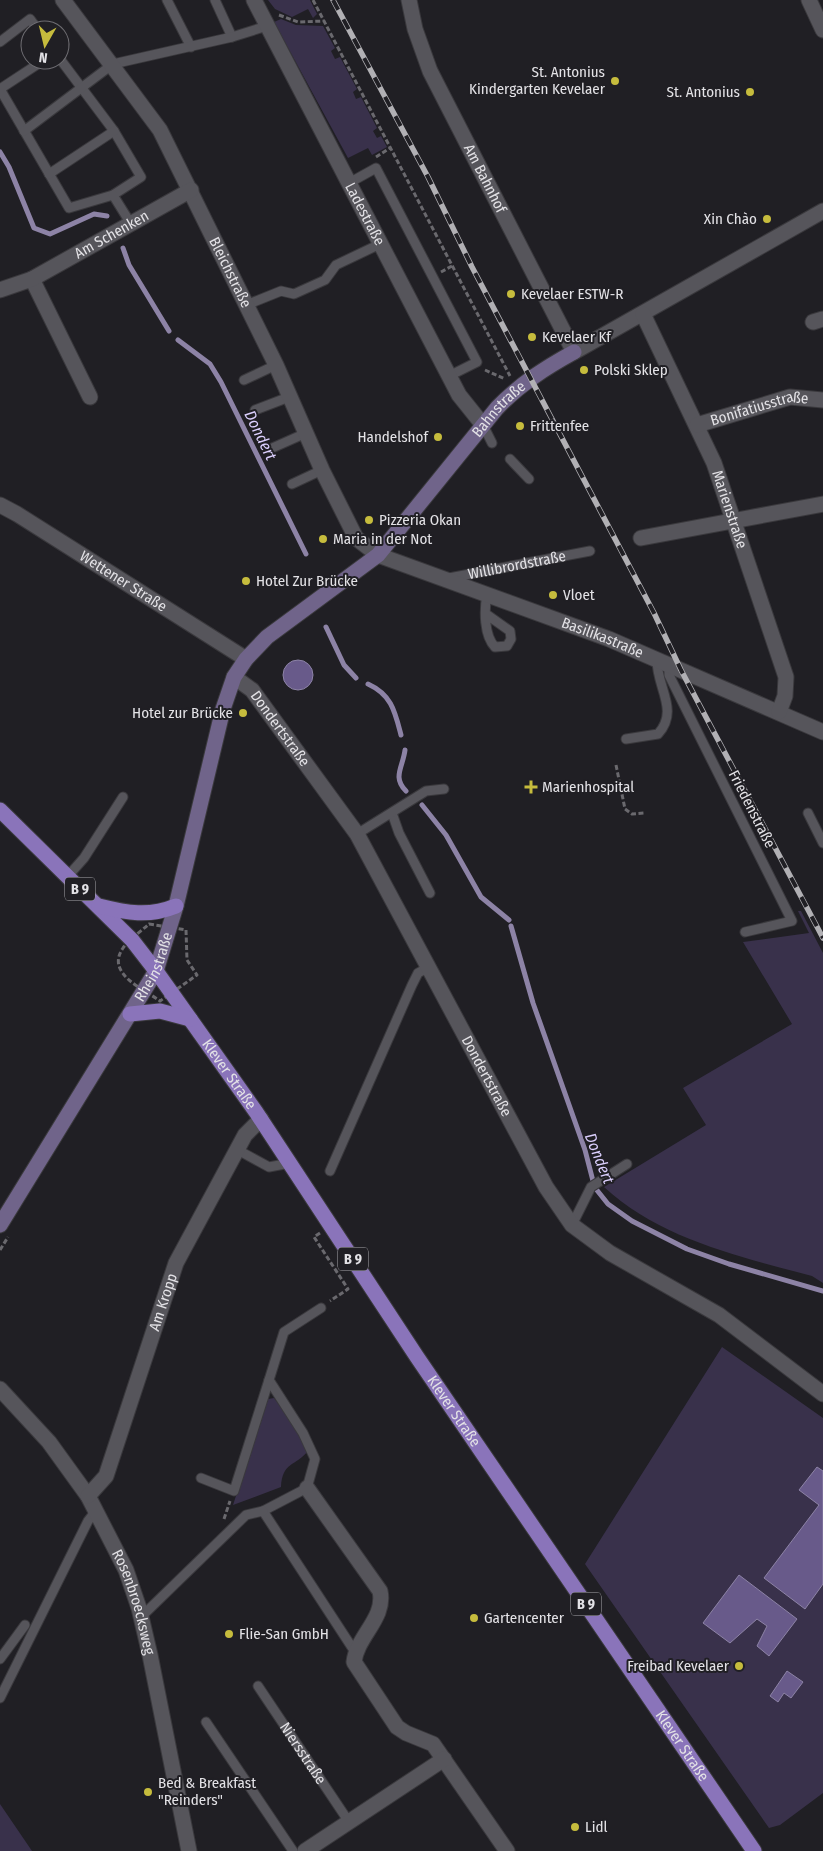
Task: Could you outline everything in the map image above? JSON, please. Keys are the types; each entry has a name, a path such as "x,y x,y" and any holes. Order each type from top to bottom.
{"main road":[{"name":"B 9","path":"0,810 132,940 156,971"},
{"path":"98,906 130,914 147,914 176,906"},
{"name":"Klever Straße","path":"156,971 166,997 190,1019 261,1119 417,1357 754,1851"},
{"path":"130,1014 160,1011 190,1019"}],"street":[{"name":"Bleichstraße","path":"63,0 113,64 160,130 276,365 322,470 356,538 378,555"},
{"name":"Ladestraße","path":"254,0 449,376 464,402 482,425"},
{"name":"Am Bahnhof","path":"409,0 416,29 430,71 574,352"},
{"path":"809,0 823,30"},
{"name":"Am Schenken","path":"0,290 32,279 190,190"},
{"name":"Bahnstraße","path":"234,677 246,659 267,637 378,555 482,425 515,389 545,368 823,211"},
{"path":"32,279 90,397"},
{"name":"Marienstraße","path":"643,314 698,425 714,463 786,677 785,696 779,712"},
{"name":"Bonifatiusstraße","path":"698,425 790,397 823,400"},
{"path":"641,538 823,504"},
{"name":"Wettener Straße","path":"0,506 17,514 246,659"},
{"name":"Basilikastraße","path":"378,555 609,639 823,732"},
{"name":"Dondertstraße","path":"234,677 252,690 357,834 546,1186 572,1225 610,1253 719,1315 823,1394"},
{"name":"Rheinstraße","path":"0,1225 156,971 176,906 223,709 234,677"},
{"name":"Am Kropp","path":"88,1496 106,1476 176,1263 244,1135 261,1119"},
{"name":"Rosenbroecksweg","path":"0,1388 49,1442 88,1496 126,1570 142,1618 189,1851"},
{"path":"307,1488 380,1591 382,1602 378,1613 355,1652 354,1662 397,1727 406,1733 433,1744 507,1851"},
{"path":"304,1851 444,1759"}],"lane":[{"path":"167,0 191,47"},
{"path":"215,0 232,37"},
{"path":"24,131 113,64 232,37 267,26"},
{"path":"0,42 20,27"},
{"path":"29,70 0,89 69,208 113,195 141,177 114,131 68,70"},
{"path":"49,174 114,131"},
{"path":"349,182 376,168 477,362 449,376"},
{"path":"113,195 131,224"},
{"path":"246,305 281,291 294,294 325,280 336,265 380,244"},
{"path":"244,380 276,365"},
{"path":"255,410 289,397"},
{"path":"482,425 492,443"},
{"path":"270,448 306,433"},
{"path":"510,459 529,479"},
{"path":"292,484 322,470"},
{"name":"Willibrordstraße","path":"444,580 590,550"},
{"path":"486,614 487,596"},
{"path":"626,739 658,734 668,721 666,698 657,670 663,662"},
{"name":"Friedenstraße","path":"663,662 792,921 745,932"},
{"path":"357,834 426,791 444,789"},
{"path":"68,876 84,858 123,797"},
{"path":"392,813 399,833 430,893"},
{"path":"808,813 823,844"},
{"path":"330,1171 412,985 418,973 429,967"},
{"path":"236,1149 269,1167 290,1163"},
{"path":"572,1225 595,1186 627,1164"},
{"path":"201,1478 234,1491 284,1332 320,1308"},
{"path":"142,1618 246,1515 263,1511 307,1488 315,1459 302,1433 269,1380"},
{"path":"263,1511 355,1652"},
{"path":"0,1698 88,1521 95,1512"},
{"path":"0,1659 25,1625"},
{"name":"Niersstraße","path":"258,1686 348,1822"},
{"path":"206,1722 293,1851"}],"path":[{"path":"313,0 510,376"},
{"path":"274,10 281,16 298,22 324,22"},
{"path":"477,362 482,369 505,378"},
{"path":"616,765 625,809 632,814 645,813"},
{"path":"166,997 197,975 187,960 186,930"},
{"path":"124,947 119,964 122,974 133,983"},
{"path":"315,1225 320,1233 314,1237 348,1289 320,1308"}],"shaded area":[{"path":"268,0 310,0 317,14 313,18 308,9 292,17 275,9"},
{"path":"281,19 296,25 323,26 335,48 331,51 335,59 340,57 357,89 353,92 356,99 361,97 377,128 373,131 377,138 381,136 387,147 372,155 368,148 348,158 274,22"},
{"path":"298,660 304,661 312,669 312,681 304,689 298,690 292,689 284,681 283,675 284,669 292,661"},
{"path":"798,911 801,911 823,953 823,1283 812,1276 730,1253 676,1233 626,1205 604,1187 706,1125 683,1088 792,1024 743,942 809,933"},
{"name":"Freibad Kevelaer","path":"722,1347 823,1418 823,1793 780,1825 769,1828 585,1564"},
{"path":"274,1398 306,1442 308,1451 290,1465 284,1473 281,1487 233,1505 268,1399"},
{"path":"817,1467 823,1471 823,1584 805,1609 764,1578 819,1505 799,1490"},
{"path":"739,1575 797,1619 769,1656 757,1646 767,1626 757,1619 730,1643 703,1623"},
{"path":"787,1671 803,1682 791,1698 784,1693 778,1702 770,1696"},
{"path":"0,1804 32,1851 0,1851"}],"waterway":[{"name":"Dondert","path":"0,152 9,167 34,228 50,234 94,214 107,216"},
{"name":"Dondert","path":"123,248 129,265 169,331"},
{"name":"Dondert","path":"178,340 210,364 221,382 306,554"},
{"name":"Dondert","path":"326,627 344,665 356,678"},
{"name":"Dondert","path":"368,684 382,693 391,705 401,735"},
{"name":"Dondert","path":"405,750 399,776 402,786 406,791"},
{"name":"Dondert","path":"422,805 446,835 481,897 509,920"},
{"name":"Dondert","path":"511,926 533,1003 585,1150 593,1181 596,1189 608,1204 632,1221 687,1249 729,1264 823,1291"}],"railway":[{"path":"333,0 428,177 472,267 654,613 681,670 823,938"}],"place":[{"name":"St. Antonius Kindergarten Kevelaer","path":"615,81"},
{"name":"St. Antonius","path":"750,92"},
{"name":"Xin Chào","path":"767,219"},
{"name":"Kevelaer ESTW-R","path":"511,294"},
{"name":"Kevelaer Kf","path":"532,337"},
{"name":"Polski Sklep","path":"584,370"},
{"name":"Frittenfee","path":"520,426"},
{"name":"Handelshof","path":"438,437"},
{"name":"Pizzeria Okan","path":"369,520"},
{"name":"Maria in der Not","path":"323,539"},
{"name":"Hotel Zur Brücke","path":"246,581"},
{"name":"Vloet","path":"553,595"},
{"name":"Hotel zur Brücke","path":"243,713"},
{"name":"Marienhospital","path":"531,787"},
{"name":"Gartencenter","path":"474,1618"},
{"name":"Flie-San GmbH","path":"229,1634"},
{"name":"Freibad Kevelaer","path":"739,1666"},
{"name":"Bed & Breakfast \"Reinders\"","path":"148,1792"},
{"name":"Lidl","path":"575,1827"}]}
